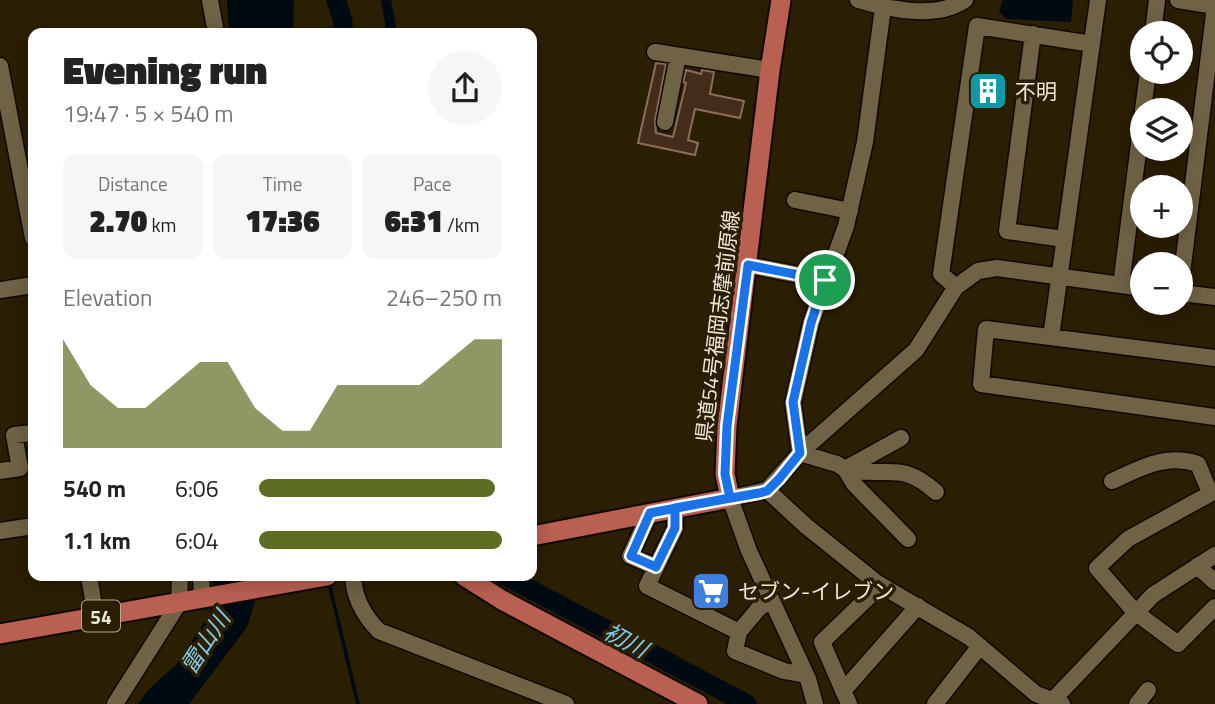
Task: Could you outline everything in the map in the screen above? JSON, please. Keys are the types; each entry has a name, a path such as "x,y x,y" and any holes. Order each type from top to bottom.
{"main road":[{"name":"県道54号福岡志摩前原線","path":"730,498 725,474 727,426 770,70 781,0"},
{"path":"537,535 730,498"},
{"name":"54","path":"0,634 299,581"},
{"path":"472,581 502,600 698,704"}],"street":[{"path":"210,0 215,28"},
{"path":"858,0 929,11 965,0"},
{"path":"1051,337 1098,0"},
{"path":"1154,21 1157,0"},
{"path":"1178,0 1215,6 1185,252"},
{"path":"800,453 793,402 811,323 850,211 870,116 883,3"},
{"path":"956,287 941,274 977,26 1092,44"},
{"path":"1033,34 1007,231 1064,239"},
{"path":"655,52 770,70"},
{"path":"665,121 678,56"},
{"path":"0,66 28,211"},
{"path":"1121,285 1137,161"},
{"path":"795,200 850,211"},
{"path":"748,265 825,280"},
{"path":"815,704 807,677 749,551 730,498 767,491 800,453 916,350 956,287 978,271 997,268 1130,286"},
{"path":"0,290 28,286"},
{"path":"1193,295 1215,298"},
{"path":"1215,358 986,329 981,384 1215,417"},
{"path":"0,471 20,468 14,435 28,434"},
{"path":"845,469 901,438"},
{"path":"800,453 860,473 902,471 914,474 936,492"},
{"path":"1112,481 1150,464 1181,458 1198,464 1213,492 1128,539 1097,568 1135,612 1178,644 1215,607"},
{"path":"845,469 854,484 908,539"},
{"path":"767,491 806,526 881,585 980,646 1035,694 1058,702 1135,612 1153,595 1215,555"},
{"path":"675,508 675,528 647,586 739,632"},
{"path":"650,513 631,556 656,567"},
{"path":"0,531 28,527"},
{"path":"1197,566 1215,582"},
{"path":"90,581 96,617"},
{"path":"116,704 178,604 180,581"},
{"path":"201,581 202,598"},
{"path":"353,581 363,613 379,631 566,704"},
{"path":"881,585 822,642 846,697 918,606"},
{"path":"771,600 759,608 739,632 735,651 784,671 807,677"},
{"path":"935,704 980,646"},
{"path":"1137,704 1148,690"}],"water":[{"path":"227,0 294,0 293,28 229,28"},
{"path":"1003,0 1073,0 1071,22 1006,19 999,11"},
{"name":"雷山川","path":"213,581 261,581 247,627 189,704 138,704 149,689 176,665 209,615"}],"building":[{"path":"656,63 666,64 655,120 656,133 673,137 686,83 683,82 686,70 701,74 702,70 714,72 710,94 744,101 740,118 695,109 688,140 698,143 695,155 638,143"},
{"name":"不明","path":"983,81 995,84 994,100 981,98"}],"waterway":[{"name":"初川","path":"336,0 343,28"},
{"path":"386,0 391,28"},
{"name":"初川","path":"514,581 747,704"},
{"path":"329,583 358,704"}],"place":[{"name":"不明","path":"988,91"},
{"name":"セブン-イレブン","path":"711,591"}],"route":[{"path":"825,280 748,265 724,455 730,498 675,508 650,513 631,556 656,567 675,528 675,508 759,493 767,491 800,453 793,402 811,323 825,280"}]}
